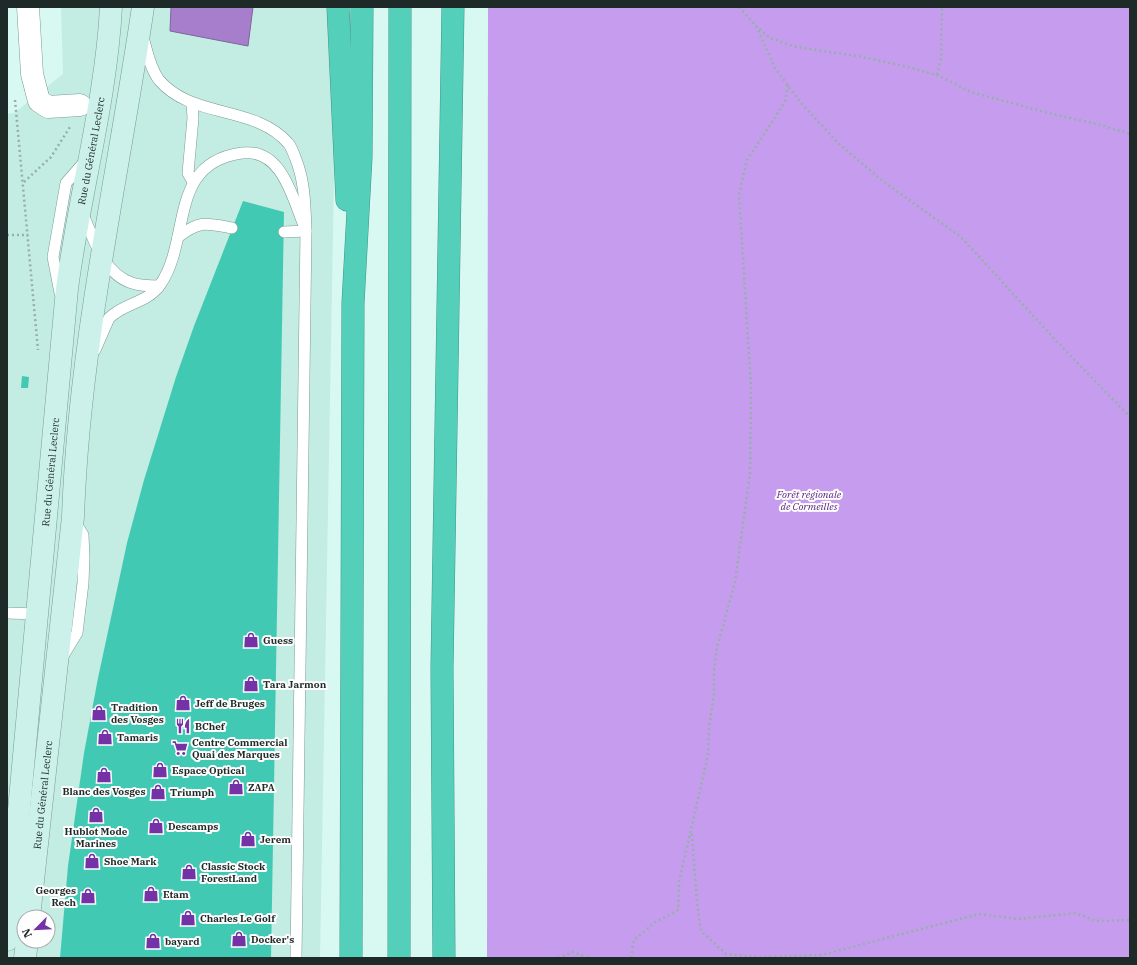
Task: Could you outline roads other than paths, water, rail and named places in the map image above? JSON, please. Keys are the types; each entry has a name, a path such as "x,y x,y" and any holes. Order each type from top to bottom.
{"highway":[{"path":"338,7 344,158 353,303"},
{"path":"350,958 353,303 361,156 362,7"},
{"path":"399,958 400,7"},
{"path":"444,958 442,668 453,7"}],"main road":[{"name":"Rue du Général Leclerc","path":"7,940 67,289 79,206 90,154 107,57 111,7"},
{"name":"Rue du Général Leclerc","path":"30,909 73,517 74,470 86,373 101,256 143,7"}],"street":[{"path":"28,7 32,74 39,101 48,107 80,105"}],"lane":[{"path":"140,29 152,68 159,80 174,93 192,103 261,124 289,144 298,165 304,186 306,231 296,958"},
{"path":"192,103 193,118 188,173 193,182"},
{"path":"86,373 109,318 119,310 152,293 159,286 166,274 178,237 186,200 193,182 206,167 220,158 245,153 259,155 270,160 281,172 306,231"},
{"path":"65,318 53,258 66,182 90,154"},
{"path":"79,206 101,256 121,278 130,283 159,286"},
{"path":"178,237 190,228 200,224 232,228"},
{"path":"284,232 306,231"},
{"path":"7,614 37,614"}],"place":[{"name":"Guess","path":"251,640"},
{"name":"Tara Jarmon","path":"251,684"},
{"name":"Jeff de Bruges","path":"183,703"},
{"name":"Tradition des Vosges","path":"99,713"},
{"name":"BChef","path":"183,726"},
{"name":"Tamaris","path":"105,737"},
{"name":"Centre Commercial Quai des Marques","path":"180,748"},
{"name":"Espace Optical","path":"160,770"},
{"name":"Blanc des Vosges","path":"104,775"},
{"name":"ZAPA","path":"236,787"},
{"name":"Triumph","path":"158,792"},
{"name":"Hublot Mode Marines","path":"96,815"},
{"name":"Descamps","path":"156,826"},
{"name":"Jerem","path":"248,839"},
{"name":"Shoe Mark","path":"92,861"},
{"name":"Classic Stock ForestLand","path":"189,872"},
{"name":"Etam","path":"151,894"},
{"name":"Georges Rech","path":"88,896"},
{"name":"Charles Le Golf","path":"188,918"},
{"name":"Docker's","path":"239,939"},
{"name":"bayard","path":"153,941"}],"park label":[{"name":"Forêt régionale de Cormeilles","path":"809,500"}]}
